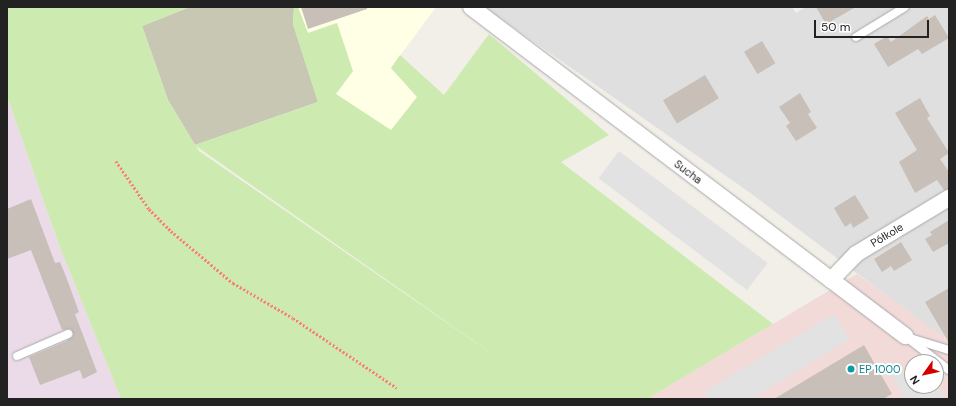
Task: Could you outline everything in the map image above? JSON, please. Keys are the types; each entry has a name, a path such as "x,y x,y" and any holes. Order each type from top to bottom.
{"street":[{"name":"Sucha","path":"471,7 905,336"},
{"name":"Półkole","path":"831,280 856,254 949,198"}],"lane":[{"path":"856,37 905,7"},
{"path":"17,356 68,334"},
{"path":"905,336 949,350"},
{"path":"905,336 949,370"}],"path":[{"path":"116,161 149,209 171,231 233,283 293,318 397,388"}],"shaded area":[{"path":"190,7 294,7 293,24 318,102 195,145 168,100 142,26"},
{"path":"298,7 436,7 391,68 417,97 391,131 336,94 337,23 308,33"},
{"path":"484,7 792,7 796,13 806,7 949,7 949,334 943,338 749,192"},
{"path":"7,96 59,245 121,399 7,399"},
{"path":"619,151 768,263 747,290 599,178"},
{"path":"857,274 949,341 949,399 647,399"},
{"path":"834,314 850,339 751,399 710,399 705,391"},
{"path":"896,361 904,374 904,394 943,394 946,399 905,399 886,367"}],"green space":[{"path":"7,7 190,7 142,26 168,100 195,145 318,102 293,24 294,7 298,7 308,33 337,23 353,71 336,94 391,130 417,97 391,68 400,55 444,95 489,34 609,135 561,162 773,324 647,399 121,399 59,245 7,96","holes":["196,146 515,370 199,151"]}],"building":[{"path":"301,7 367,7 367,9 308,29"},
{"path":"816,7 856,7 826,24"},
{"path":"935,15 949,38 922,54 918,49 888,67 874,44 887,36 891,42 927,16 929,19"},
{"path":"762,41 775,63 757,74 744,52"},
{"path":"705,75 719,98 677,123 663,100"},
{"path":"800,93 811,112 808,114 817,128 796,141 786,126 790,123 779,107"},
{"path":"920,98 930,116 927,118 949,153 940,159 949,172 949,189 944,190 937,180 915,193 899,162 917,150 895,113"},
{"path":"855,195 869,218 853,228 851,223 845,227 834,208"},
{"path":"31,199 55,263 60,262 65,274 79,312 75,314 97,372 83,379 80,370 40,385 29,357 67,341 73,334 69,329 62,330 31,250 7,259 7,209"},
{"path":"949,220 949,243 933,252 925,239 932,235 930,232"},
{"path":"901,242 912,260 894,271 891,266 882,272 874,259"},
{"path":"949,288 949,343 925,302"},
{"name":"EP 1000","path":"864,345 892,394 883,399 774,399"}],"place":[{"name":"EP 1000","path":"851,369"}]}
